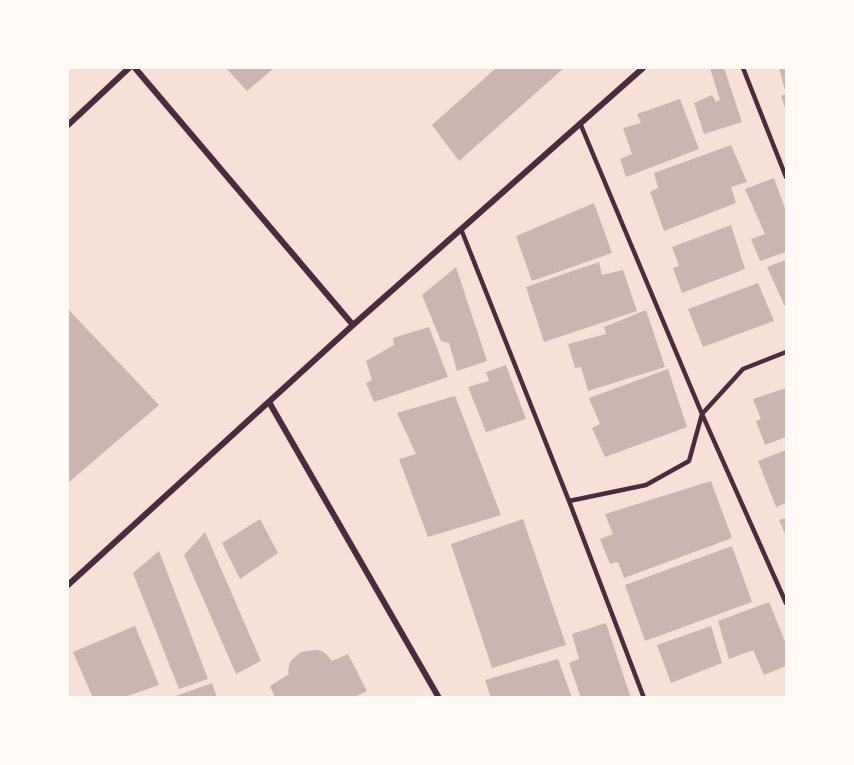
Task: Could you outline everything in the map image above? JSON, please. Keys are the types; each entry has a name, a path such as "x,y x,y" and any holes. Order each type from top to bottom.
{"street":[{"path":"68,125 129,68"},
{"path":"135,68 353,325"},
{"path":"68,585 353,325 643,68"},
{"path":"269,402 439,698"}],"lane":[{"path":"743,68 786,177"},
{"path":"580,123 702,414 786,603"},
{"path":"461,229 644,698"},
{"path":"569,501 646,485 689,461 702,414 742,369 786,352"}],"building":[{"path":"226,68 274,68 247,91"},
{"path":"496,68 564,68 459,161 432,125"},
{"path":"710,68 724,68 742,122 704,134 694,103 712,95 716,102 720,100"},
{"path":"779,68 786,68 786,94"},
{"path":"786,94 786,111 781,96"},
{"path":"680,99 699,149 626,177 620,159 632,154 623,128 641,123 637,114"},
{"path":"731,145 747,182 731,187 736,203 664,231 650,192 658,188 654,173"},
{"path":"774,178 786,211 786,252 760,261 751,239 765,234 745,189"},
{"path":"594,203 612,253 532,281 516,236"},
{"path":"731,225 745,269 682,293 673,268 679,266 672,247"},
{"path":"786,260 786,309 767,267"},
{"path":"599,262 602,275 623,270 637,311 544,342 526,287"},
{"path":"456,267 487,361 457,371 449,343 441,341 422,295"},
{"path":"758,283 774,321 703,347 688,309"},
{"path":"68,309 159,405 68,483"},
{"path":"646,310 665,367 588,391 581,367 575,368 568,344 606,334 604,327"},
{"path":"429,327 448,377 374,402 366,383 372,380 366,361 394,345 393,338"},
{"path":"506,365 526,419 486,432 468,387 489,381 486,372"},
{"path":"668,369 687,427 605,457 592,428 600,424 589,398"},
{"path":"786,388 786,437 765,445 756,421 761,419 753,399"},
{"path":"455,396 501,515 428,537 399,459 416,454 397,413"},
{"path":"786,450 786,503 776,507 758,461"},
{"path":"711,481 732,538 624,578 618,562 610,564 600,539 613,534 605,514"},
{"path":"786,518 786,536 779,520"},
{"path":"260,519 278,553 240,579 222,543"},
{"path":"523,519 566,645 492,668 451,544"},
{"path":"205,532 261,661 236,674 184,555"},
{"path":"732,546 752,602 645,641 625,585"},
{"path":"159,551 208,679 179,689 133,573"},
{"path":"769,602 786,644 786,666 764,675 753,650 729,659 718,621"},
{"path":"606,623 631,698 581,698 569,663 579,659 572,634"},
{"path":"135,626 159,685 122,698 93,698 73,652"},
{"path":"711,626 722,663 671,683 657,645"},
{"path":"320,650 332,661 348,654 367,691 353,698 275,698 270,686 289,674 290,662 301,652"},
{"path":"558,659 572,698 491,698 485,680"},
{"path":"212,683 217,698 173,698 173,697"}]}
